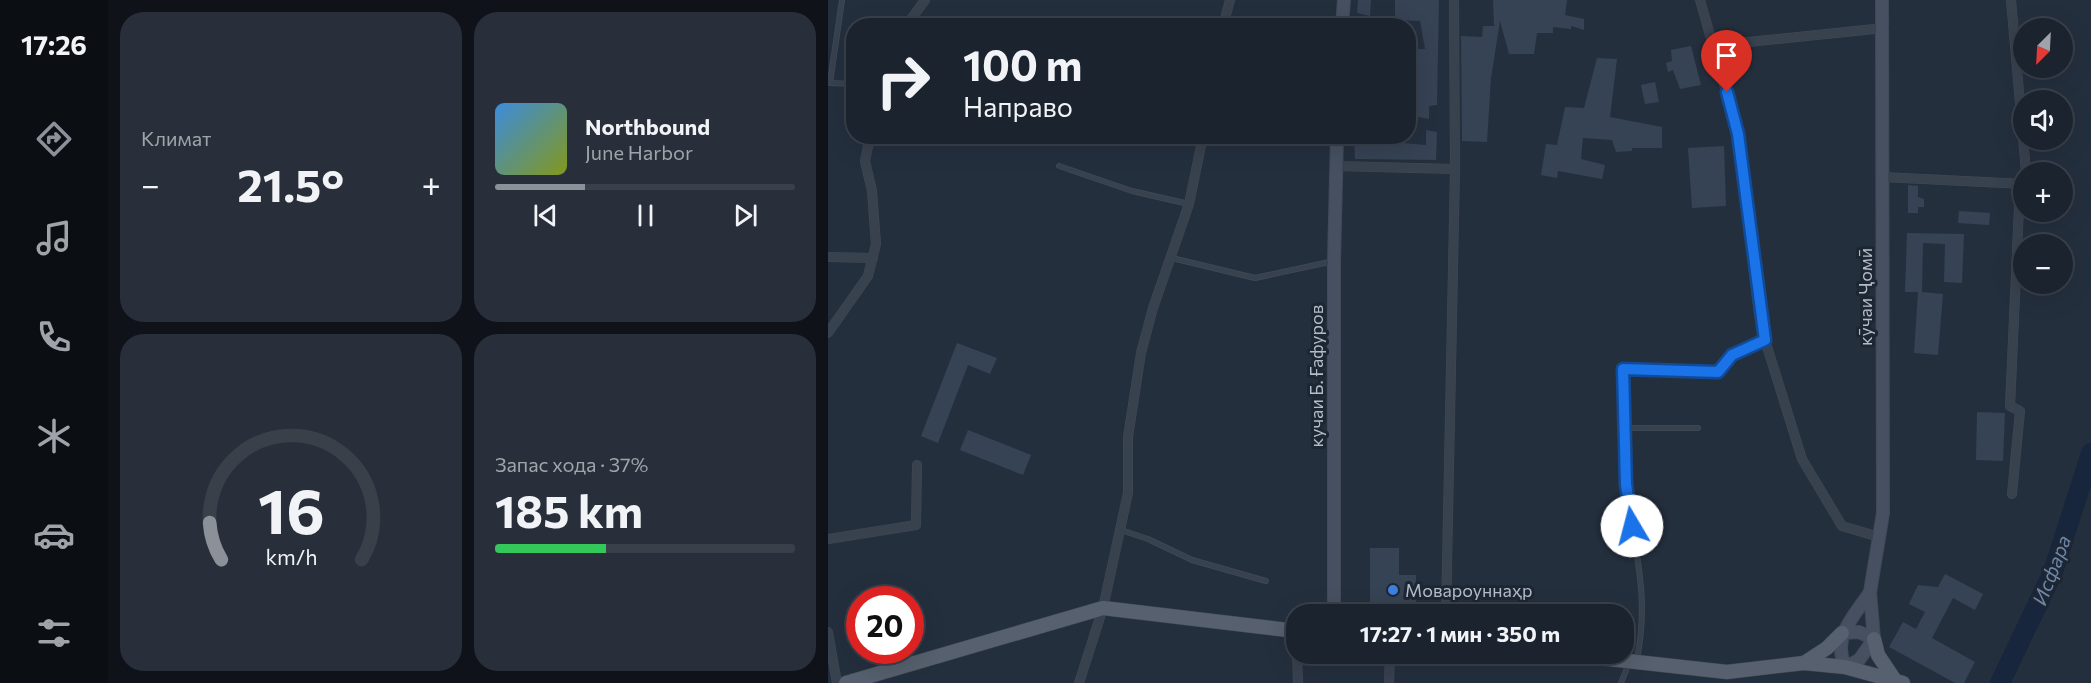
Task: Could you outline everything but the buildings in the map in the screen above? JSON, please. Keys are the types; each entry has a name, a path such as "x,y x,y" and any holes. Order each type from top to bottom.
{"main road":[{"path":"1343,18 1344,0"},
{"name":"кӯчаи Ҷомӣ","path":"1874,639 1870,592 1883,502 1884,28 1882,0"},
{"name":"кучаи Б. Ғафуров","path":"1335,604 1334,261 1336,144"},
{"name":"кӯчаи Ҷомӣ","path":"1842,633 1870,592"},
{"path":"846,683 1102,608 1286,631"},
{"path":"1804,663 1827,648 1842,633 1859,632 1874,639"},
{"path":"1842,633 1839,653 1845,667"},
{"path":"1845,667 1859,660 1874,639"},
{"path":"1874,639 1878,655 1899,681"},
{"path":"1634,661 1727,672 1804,663 1845,667 1899,681"}],"street":[{"path":"912,18 925,0"},
{"path":"1225,18 1230,0"},
{"path":"1446,604 1455,169 1454,0"},
{"path":"1700,0 1738,134 1765,340 1802,459 1842,526 1879,537"},
{"path":"2012,0 2025,162"},
{"path":"1716,50 1739,43 1884,28"},
{"path":"828,333 868,276 876,244 873,201 865,160 868,144"},
{"path":"1079,683 1102,608 1121,530 1128,493 1128,437 1134,392 1153,308 1189,204 1201,144"},
{"path":"1335,166 1455,169"},
{"path":"1883,177 2013,184"},
{"path":"2012,494 2020,411 2010,406 2020,222"},
{"path":"828,257 873,258"},
{"path":"828,539 916,525 917,465"},
{"path":"828,632 837,683"},
{"path":"1297,664 1298,683"},
{"path":"1389,683 1390,664"}],"lane":[{"path":"842,0 830,83 846,84"},
{"path":"1059,166 1132,191 1189,204"},
{"path":"1172,258 1255,278 1334,261"},
{"path":"1634,658 1643,628 1641,567 1626,484 1623,369 1718,372 1732,355 1765,340"},
{"path":"1623,428 1698,428"},
{"path":"1121,530 1148,539 1192,560 1266,581"},
{"path":"1621,683 1631,664"}],"waterway":[{"name":"Исфара","path":"2000,683 2053,572 2091,453"}],"place":[{"name":"Мовароуннаҳр","path":"1393,590"}],"route":[{"path":"1632,526 1626,484 1623,369 1718,372 1732,355 1765,340 1759,315 1738,134 1727,92"}]}
